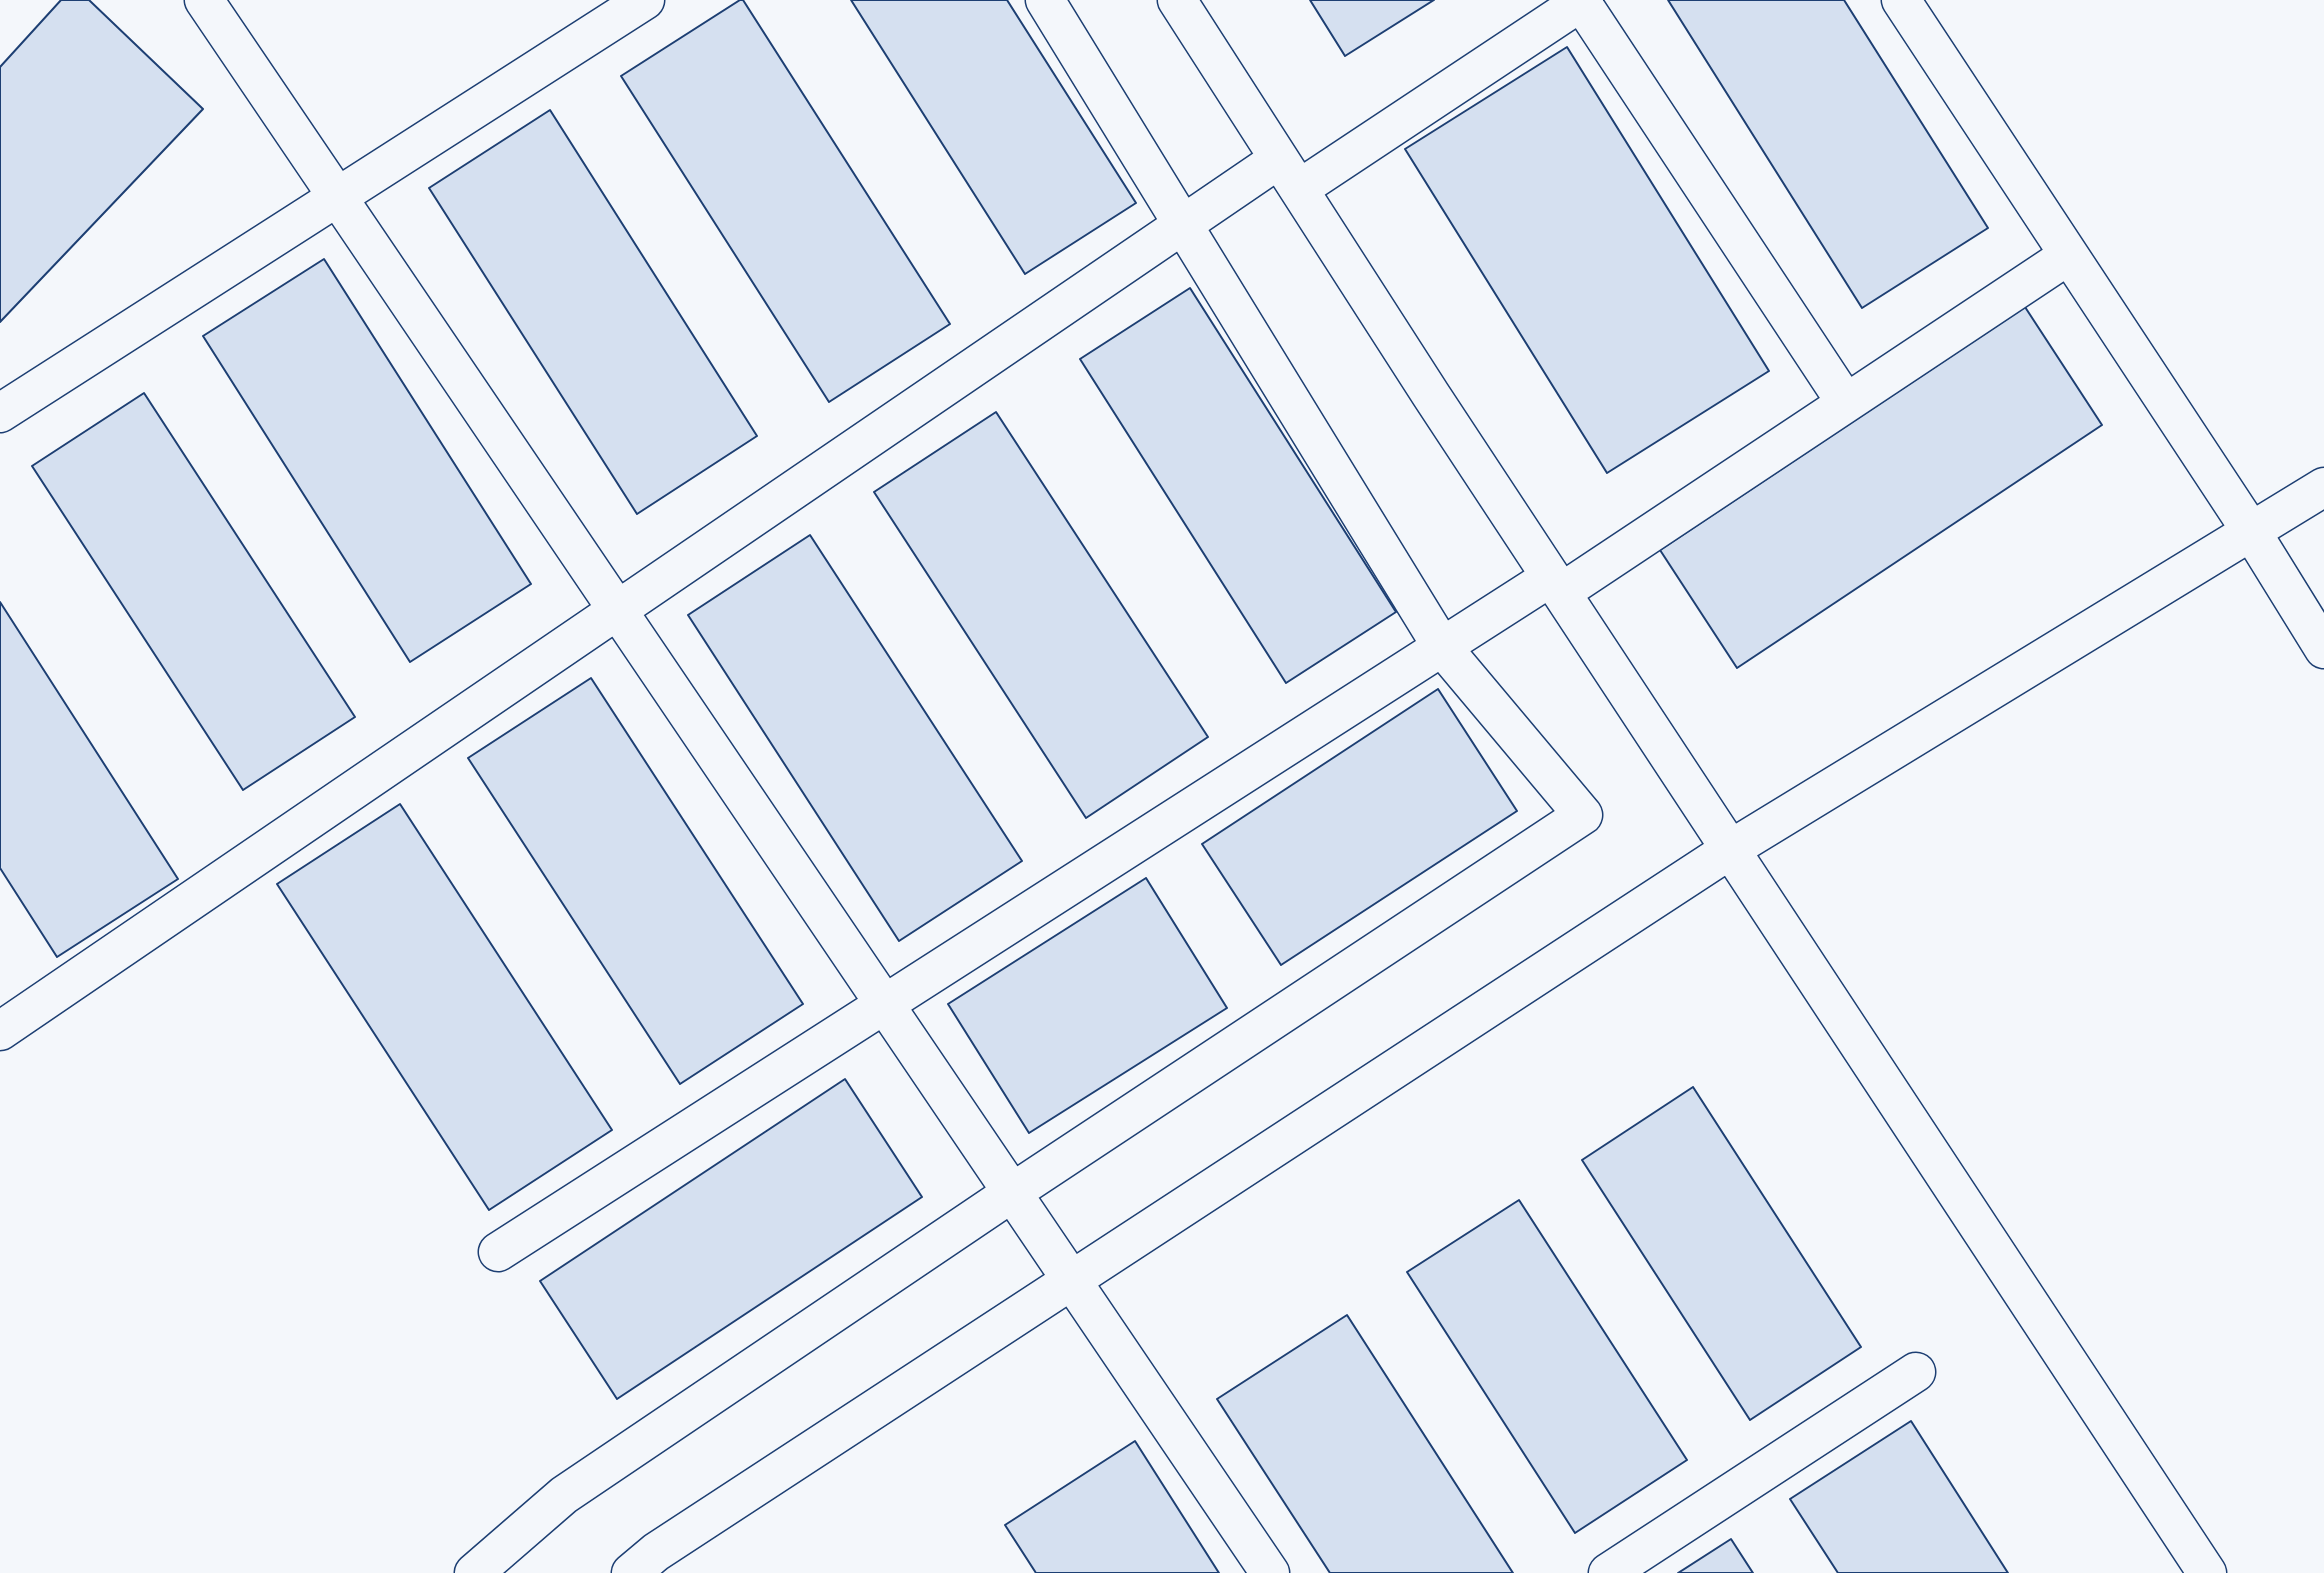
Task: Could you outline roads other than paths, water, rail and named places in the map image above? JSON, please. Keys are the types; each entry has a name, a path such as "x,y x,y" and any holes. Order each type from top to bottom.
{"street":[{"path":"204,0 1270,1573"},
{"path":"0,413 645,0"},
{"path":"474,1573 564,1495 1013,1192 1583,815 1442,647 1045,0"},
{"path":"1177,0 1556,584 2207,1573"},
{"path":"1901,0 2251,531 2324,649"},
{"path":"0,1031 1184,224 1289,174 1582,1 1846,403"},
{"path":"498,1252 1442,647 1556,584 1846,403 2069,255"},
{"path":"631,1573 668,1544 1731,849 2324,487"},
{"path":"1608,1573 1916,1373"}]}
